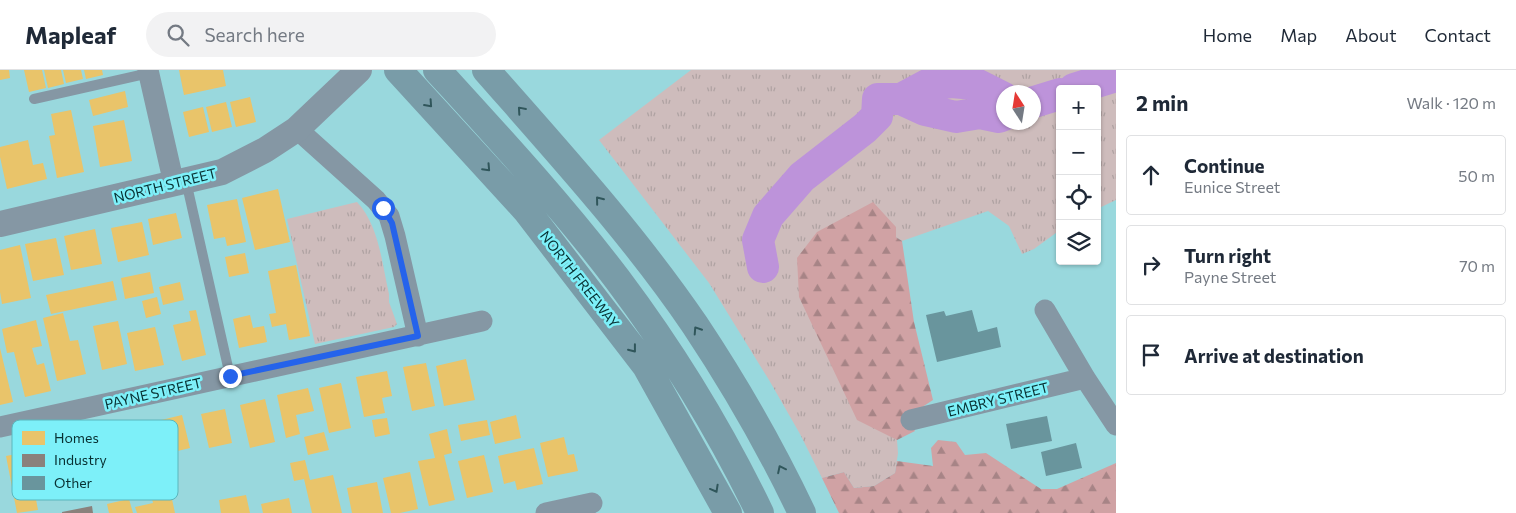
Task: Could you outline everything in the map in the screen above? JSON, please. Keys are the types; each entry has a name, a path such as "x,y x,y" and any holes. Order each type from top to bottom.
{"highway":[{"name":"NORTH FREEWAY","path":"398,70 526,210 646,366 728,513"},
{"name":"NORTH FREEWAY","path":"437,70 526,168 618,280 663,344 716,430 760,513"},
{"path":"486,70 596,197 695,325 779,465 802,513"}],"street":[{"name":"NORTH STREET","path":"0,224 222,172 265,150 304,122 358,70"},
{"path":"149,72 180,183"},
{"path":"304,122 389,216 418,336"},
{"path":"1045,310 1085,378 1116,425"},
{"name":"PAYNE STREET","path":"32,420 482,321"},
{"name":"EMBRY STREET","path":"911,420 1085,378"},
{"path":"546,513 592,503"}],"lane":[{"path":"34,99 149,72"},
{"path":"180,183 230,376"}],"green space":[{"path":"691,70 1116,70 1116,200 1101,207 1101,85 1056,85 1056,233 1034,249 1022,254 1009,226 988,211 902,241 896,237 887,434 897,440 898,453 895,473 874,486 854,488 844,472 822,478 800,434 769,380 709,283 599,140"},
{"path":"357,202 370,222 379,245 389,302 397,324 394,327 315,344 287,219"},
{"path":"873,202 896,227 896,237 902,241 914,322 933,400 907,417 915,431 897,440 857,420 799,297 797,258 817,232"},
{"path":"938,440 956,442 965,455 986,453 1041,489 1057,489 1116,463 1116,513 839,513 822,478 844,472 854,488 874,486 895,473 897,461 933,466 931,448"}],"building: Homes":[{"path":"0,70 9,70 10,78 0,80"},
{"path":"24,70 42,70 46,88 29,92"},
{"path":"44,70 61,70 64,84 48,88"},
{"path":"63,70 81,70 83,79 66,83"},
{"path":"84,70 102,70 103,75 86,79"},
{"path":"179,70 223,70 226,86 184,95"},
{"path":"125,91 128,107 93,116 89,100"},
{"path":"250,97 256,122 236,127 230,102"},
{"path":"226,102 232,127 212,132 206,107"},
{"path":"203,107 209,132 189,137 183,112"},
{"path":"71,110 84,172 57,178 49,136 55,135 51,114"},
{"path":"124,120 132,161 100,167 93,126"},
{"path":"28,140 33,165 43,163 47,179 7,189 0,157 0,147"},
{"path":"278,189 290,242 255,250 242,198"},
{"path":"237,199 246,242 227,246 225,237 214,239 207,205"},
{"path":"176,213 182,238 153,245 148,219"},
{"path":"142,222 149,255 118,262 111,228"},
{"path":"95,229 102,264 71,270 64,236"},
{"path":"56,238 64,275 33,281 25,244"},
{"path":"20,245 31,298 2,304 0,292 0,250"},
{"path":"245,253 249,273 229,277 225,257"},
{"path":"296,265 310,336 289,340 286,324 272,327 269,314 276,313 268,271"},
{"path":"150,272 154,293 125,299 121,278"},
{"path":"113,281 117,300 51,314 46,295"},
{"path":"180,282 184,300 163,305 159,287"},
{"path":"157,297 161,314 146,318 142,301"},
{"path":"196,310 206,355 182,361 173,325 191,321 189,311"},
{"path":"63,313 70,341 78,340 86,374 57,381 43,318"},
{"path":"250,315 253,328 264,326 267,342 239,348 233,319"},
{"path":"36,320 42,346 32,348 37,365 44,363 51,391 25,397 14,352 7,353 2,329"},
{"path":"118,321 127,364 102,370 93,326"},
{"path":"155,327 164,365 135,371 127,333"},
{"path":"0,348 13,402 0,405"},
{"path":"466,359 475,400 444,406 436,366"},
{"path":"426,363 435,406 412,411 403,367"},
{"path":"387,371 392,396 382,398 385,413 364,417 356,377"},
{"path":"341,383 351,428 329,433 319,388"},
{"path":"308,388 314,411 296,415 300,434 286,438 277,395"},
{"path":"265,399 275,442 250,448 240,405"},
{"path":"225,409 232,443 209,448 201,414"},
{"path":"182,415 190,448 178,451 178,420 161,420"},
{"path":"516,415 521,438 495,444 490,422"},
{"path":"387,418 390,434 375,437 372,420"},
{"path":"487,420 490,435 461,441 458,425"},
{"path":"447,429 452,453 444,455 455,500 429,506 418,461 435,458 429,434"},
{"path":"324,432 329,450 308,455 304,437"},
{"path":"564,437 568,455 574,454 578,471 548,477 540,443"},
{"path":"534,448 543,484 517,490 515,481 504,484 498,456"},
{"path":"12,455 12,487 6,456"},
{"path":"484,455 493,492 467,498 458,461"},
{"path":"305,460 310,480 333,475 342,513 312,513 304,479 294,481 290,463"},
{"path":"410,472 418,509 391,513 383,478"},
{"path":"377,482 383,513 352,513 347,488"},
{"path":"246,495 250,513 221,513 219,500"},
{"path":"289,498 292,513 263,513 261,504"},
{"path":"14,500 36,500 38,510 17,513"},
{"path":"129,500 133,513 109,513 107,504"},
{"path":"152,500 172,500 175,513 137,513 135,507 153,503"}],"building: Industry":[{"path":"92,506 93,513 62,513 62,512"}],"building: Other":[{"path":"972,310 978,332 997,327 1001,347 937,362 926,315 944,311 946,316"},
{"path":"1047,416 1052,441 1011,449 1006,424"},
{"path":"1076,443 1082,468 1046,476 1041,452"}],"waterway":[{"path":"1087,85 1116,76"},
{"path":"763,267 758,240 768,216 802,177 865,128 877,116 878,99 901,99 927,85 951,82 976,84 996,94"},
{"path":"1041,100 1056,95"},
{"path":"901,99 925,110 956,117 980,113 996,116"}],"route":[{"path":"230,376 418,336 392,223 383,208"}]}
